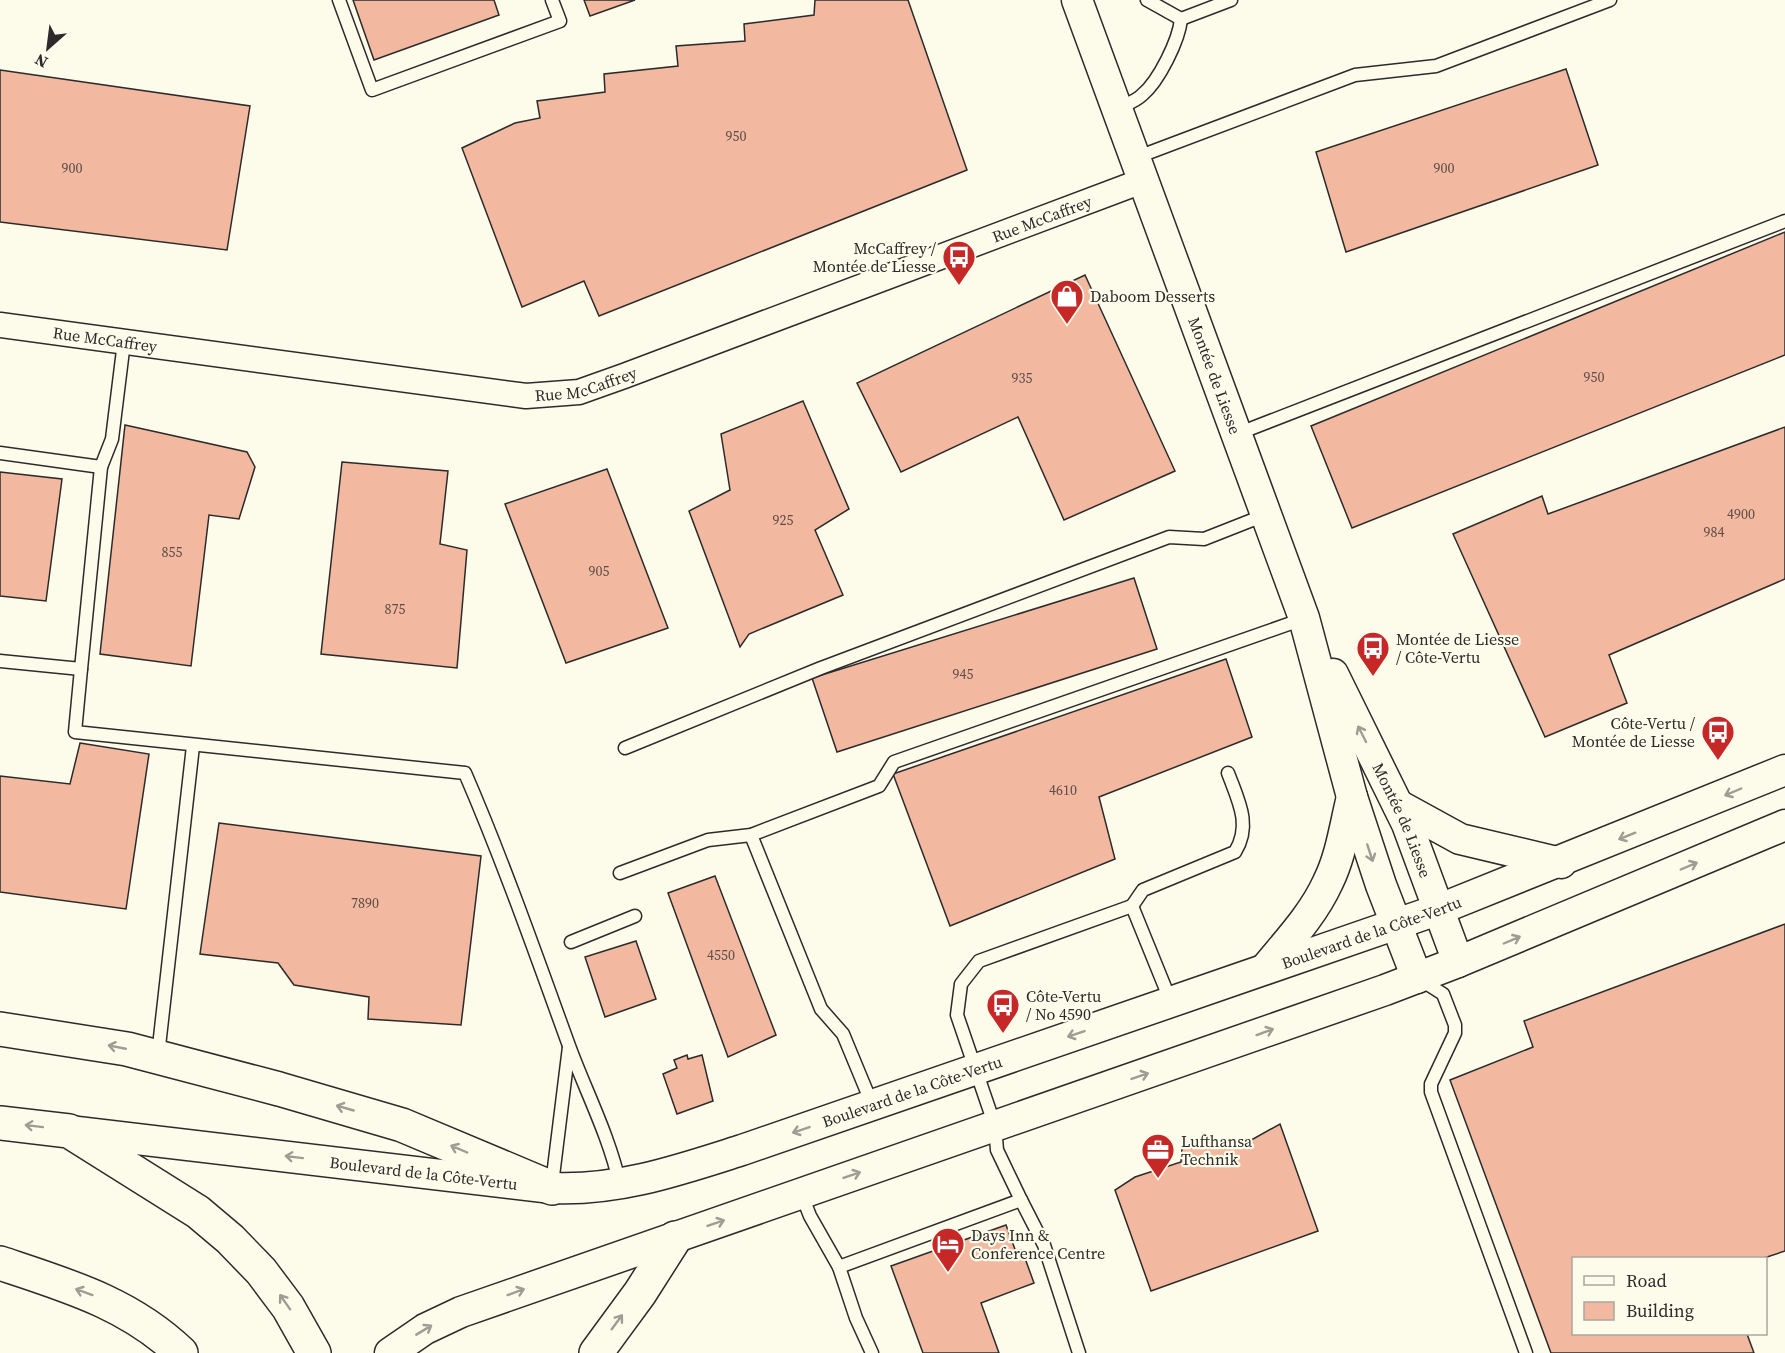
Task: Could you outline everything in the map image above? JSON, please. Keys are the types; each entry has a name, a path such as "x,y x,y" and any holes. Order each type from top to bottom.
{"main road":[{"path":"0,1029 78,1040 158,1056 402,1125 552,1188"},
{"name":"Boulevard de la Côte-Vertu","path":"0,1123 69,1131"},
{"path":"69,1131 142,1179 181,1201 230,1239 274,1287 301,1327 314,1353"},
{"path":"596,1353 640,1293 675,1238"},
{"path":"0,1263 89,1293 137,1317 181,1353"}],"street":[{"name":"Montée de Liesse","path":"1077,0 1304,618 1352,797 1396,924 1418,978"},
{"name":"Rue McCaffrey","path":"0,325 526,396 560,395 624,376 1138,170"},
{"name":"Montée de Liesse","path":"1304,618 1398,805 1440,909 1458,962"},
{"name":"Boulevard de la Côte-Vertu","path":"69,1131 552,1188 578,1189 620,1185 720,1157 1440,909 1561,863 1785,770"},
{"path":"1265,969 1307,918 1324,892 1335,867 1352,797"},
{"path":"1398,805 1460,839 1561,863"},
{"path":"390,1353 425,1329 461,1312 1418,978 1785,825"}],"lane":[{"path":"339,0 372,90 560,21 552,0"},
{"path":"1147,0 1181,19"},
{"path":"1181,19 1231,0"},
{"path":"1138,170 1355,75 1436,66 1610,0"},
{"path":"1116,110 1142,95 1152,84 1179,33 1181,19"},
{"path":"1236,434 1785,221"},
{"path":"124,342 112,439 101,467 75,732 193,746 465,772 499,852 569,1046 613,1153 620,1185"},
{"path":"0,453 101,467"},
{"path":"625,748 821,668 1169,537 1204,539 1265,515"},
{"path":"620,873 708,840 751,835 879,786 894,762 1304,618"},
{"path":"0,661 81,669"},
{"path":"158,1056 193,746"},
{"path":"1079,1353 1044,1245 997,1149 995,1126 957,1015 961,984 968,971 979,961 1132,906 1143,890 1235,852 1242,841 1243,811 1228,773"},
{"path":"751,835 821,1009 843,1034 873,1105"},
{"path":"1132,906 1171,1002"},
{"path":"571,942 635,916"},
{"path":"1443,994 1458,962"},
{"path":"1418,978 1443,994 1455,1025 1455,1033 1431,1084 1431,1092 1526,1353"},
{"path":"552,1188 569,1046"},
{"path":"801,1193 810,1216 839,1267 856,1318 872,1353"},
{"path":"839,1267 1021,1200"}],"building":[{"path":"353,0 494,0 499,15 374,60"},
{"path":"584,0 635,0 590,16"},
{"path":"815,0 908,0 967,170 599,316 584,281 522,307 462,148 515,123 540,118 537,101 605,92 604,74 678,66 676,46 745,41 744,24 814,15"},
{"path":"1566,69 1598,165 1346,252 1316,152"},
{"path":"0,70 250,106 227,250 0,222"},
{"path":"1785,232 1785,355 1352,528 1311,426"},
{"path":"1085,275 1175,471 1064,520 1018,417 901,472 857,383"},
{"path":"803,401 849,509 815,530 843,595 749,634 740,647 689,511 730,490 721,434"},
{"path":"125,425 247,452 255,467 239,519 209,515 191,666 100,654"},
{"path":"1785,427 1785,579 1609,655 1627,703 1545,737 1453,534 1542,496 1548,514"},
{"path":"342,462 448,471 440,544 467,550 457,668 321,654"},
{"path":"607,469 668,628 566,663 505,504"},
{"path":"0,472 62,479 46,601 0,596"},
{"path":"1134,578 1157,649 837,752 812,678"},
{"path":"1226,659 1252,737 1099,797 1115,859 950,926 893,774"},
{"path":"80,743 149,754 126,909 0,892 0,776 70,784"},
{"path":"219,823 481,856 461,1025 368,1019 369,997 294,985 278,963 200,954"},
{"path":"715,876 776,1035 728,1057 668,893"},
{"path":"1785,924 1785,1251 1767,1257 1572,1257 1572,1335 1747,1335 1754,1353 1551,1353 1450,1080 1533,1047 1524,1021"},
{"path":"636,941 656,999 605,1017 585,957"},
{"path":"687,1055 688,1059 702,1055 713,1101 677,1114 663,1074 677,1068 674,1060"},
{"path":"1280,1124 1318,1231 1151,1291 1115,1190 1135,1177 1181,1162 1182,1148 1224,1148 1246,1143"},
{"path":"1006,1225 1016,1252 1022,1250 1034,1283 981,1303 999,1353 923,1353 891,1266"}],"place":[{"name":"McCaffrey / Montée de Liesse","path":"959,286"},
{"name":"Daboom Desserts","path":"1067,325"},
{"name":"Montée de Liesse / Côte-Vertu","path":"1373,677"},
{"name":"Côte-Vertu / Montée de Liesse","path":"1718,761"},
{"name":"Côte-Vertu / No 4590","path":"1003,1034"},
{"name":"Lufthansa Technik","path":"1158,1179"},
{"name":"Days Inn & Conference Centre","path":"948,1273"}]}
